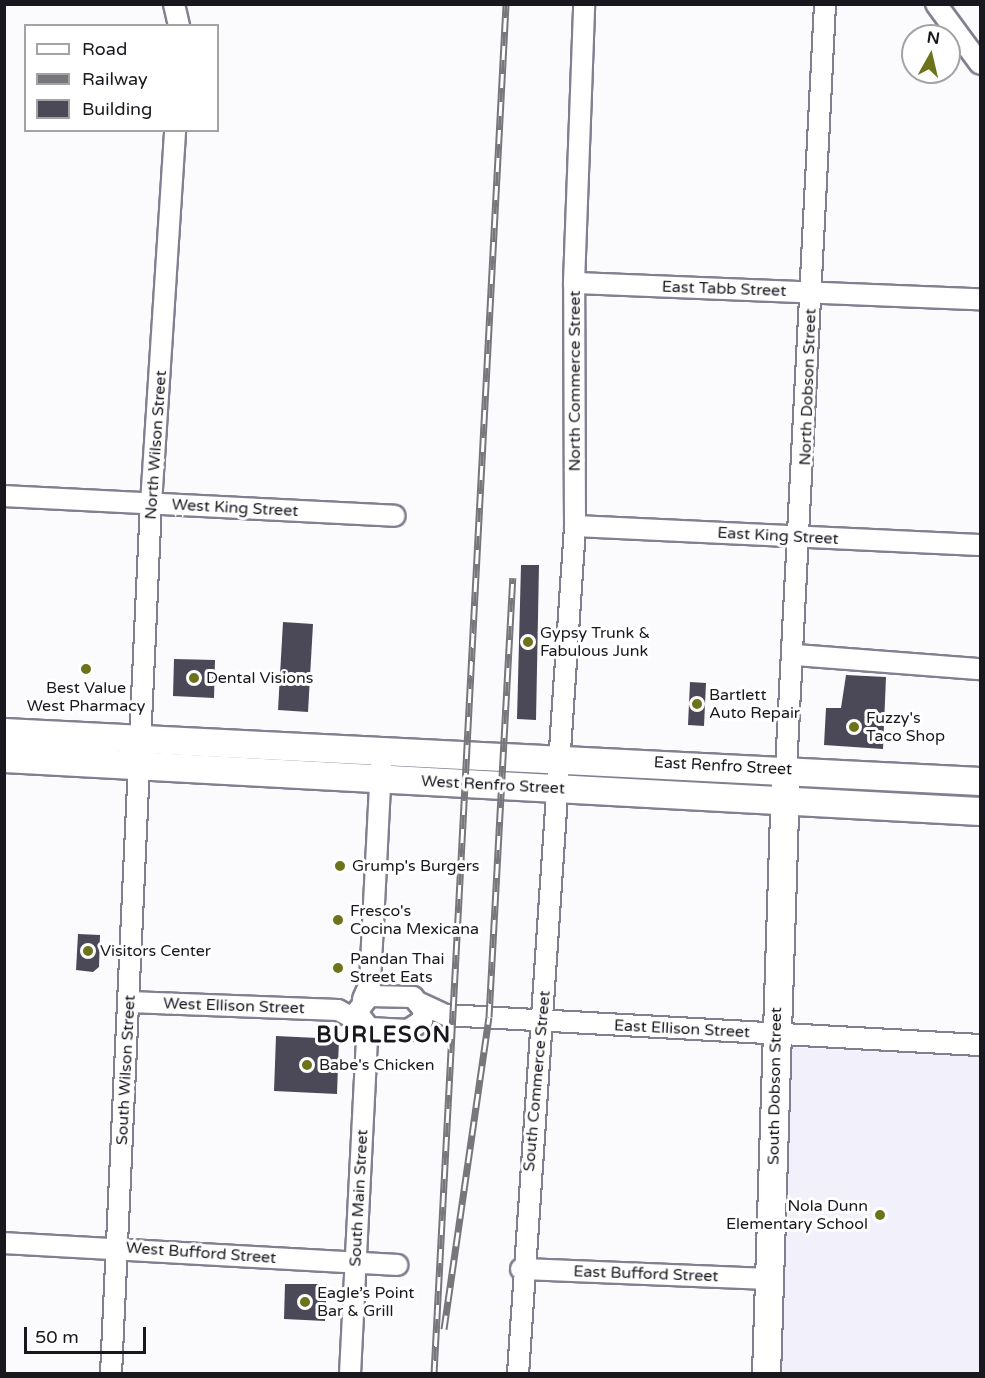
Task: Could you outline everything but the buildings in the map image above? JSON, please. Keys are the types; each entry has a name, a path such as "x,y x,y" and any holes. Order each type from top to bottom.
{"main road":[{"name":"West Renfro Street","path":"4,732 465,753"},
{"name":"East Renfro Street","path":"465,753 981,781"},
{"name":"West Renfro Street","path":"4,758 981,811"},
{"name":"South Dobson Street","path":"766,1374 771,1279 776,1034 786,769"}],"street":[{"path":"174,4 179,24"},
{"name":"North Commerce Street","path":"559,758 575,526 574,283 584,4"},
{"name":"North Dobson Street","path":"786,769 796,655 825,4"},
{"path":"936,4 981,64"},
{"name":"North Wilson Street","path":"138,766 151,504 175,132"},
{"name":"East Tabb Street","path":"574,283 981,299"},
{"name":"West King Street","path":"4,496 393,516"},
{"name":"East King Street","path":"575,526 981,545"},
{"path":"796,655 981,669"},
{"name":"South Main Street","path":"350,1374 367,1041 362,1011 370,983 382,749"},
{"name":"South Commerce Street","path":"518,1374 521,1269 544,1020 555,788 559,758"},
{"name":"South Wilson Street","path":"111,1374 138,766"},
{"name":"East Ellison Street","path":"338,1010 362,1011 408,996 422,1005 450,1015 981,1046"},
{"name":"West Ellison Street","path":"129,1002 338,1010"},
{"path":"418,1026 422,1005"},
{"name":"East Ellison Street","path":"362,1011 374,1028 418,1026 450,1015"},
{"name":"West Bufford Street","path":"4,1243 118,1247 397,1265"},
{"name":"East Bufford Street","path":"521,1269 771,1279"}],"shaded area":[{"name":"Nola Dunn Elementary School","path":"787,1047 980,1057 980,1373 772,1374"}],"railway":[{"path":"434,1374 506,4"},
{"path":"444,1329 489,1017 513,578"}],"place":[{"name":"Gypsy Trunk & Fabulous Junk","path":"528,642"},
{"name":"Best Value West Pharmacy","path":"86,669"},
{"name":"Dental Visions","path":"194,678"},
{"name":"Bartlett Auto Repair","path":"697,704"},
{"name":"Fuzzy's Taco Shop","path":"854,727"},
{"name":"Grump's Burgers","path":"340,866"},
{"name":"Fresco's Cocina Mexicana","path":"338,920"},
{"name":"Visitors Center","path":"88,951"},
{"name":"Pandan Thai Street Eats","path":"338,968"},
{"name":"Babe's Chicken","path":"307,1065"},
{"name":"Nola Dunn Elementary School","path":"880,1215"},
{"name":"Eagle’s Point Bar & Grill","path":"305,1302"}],"district":[{"name":"BURLESON","path":"384,1036"}]}
